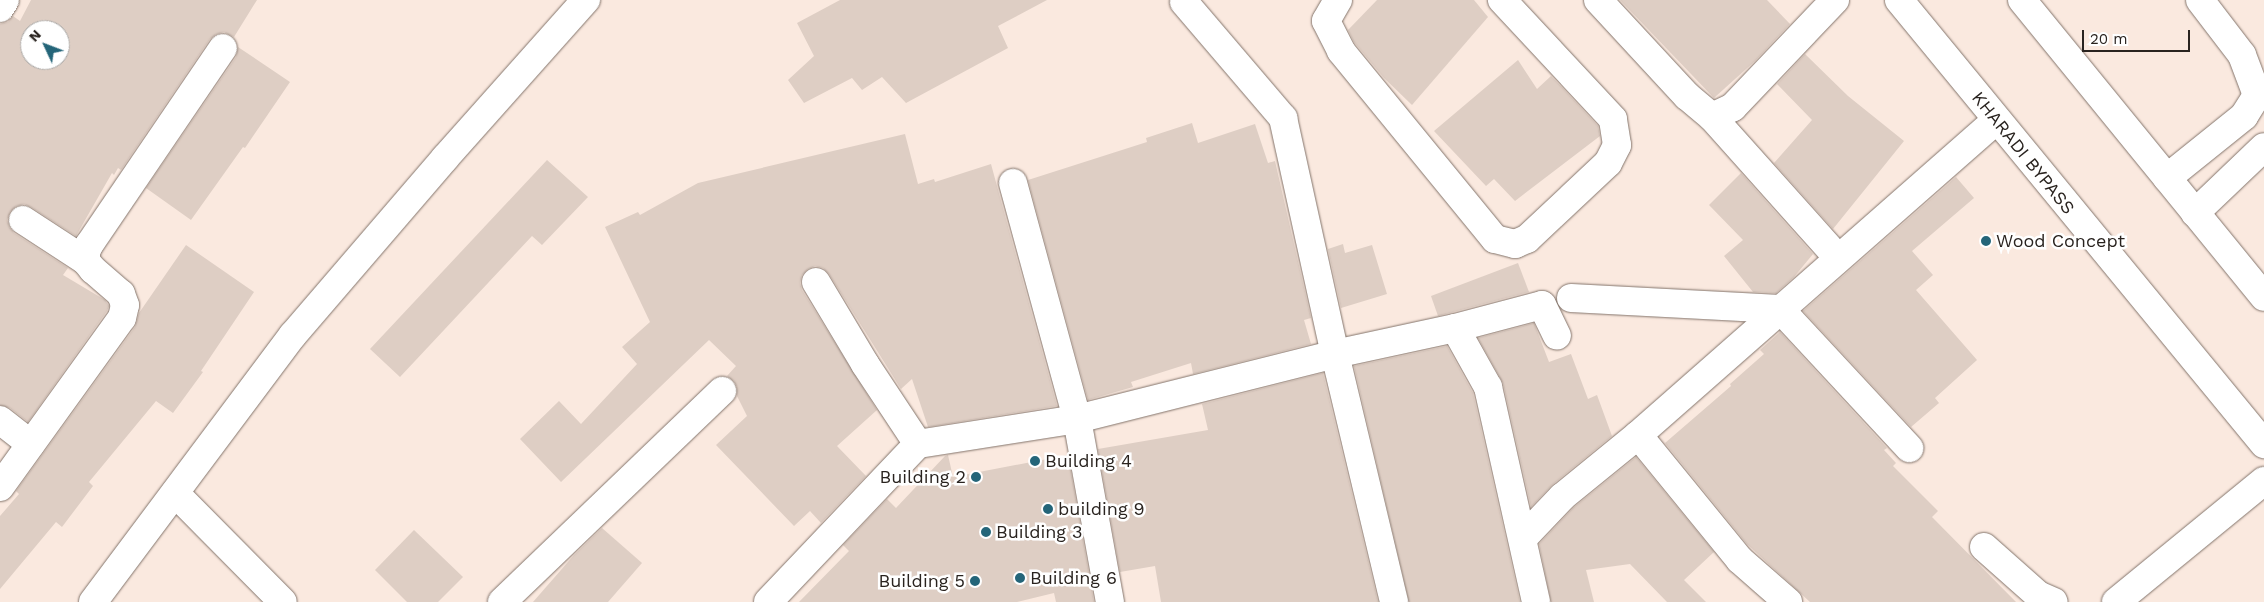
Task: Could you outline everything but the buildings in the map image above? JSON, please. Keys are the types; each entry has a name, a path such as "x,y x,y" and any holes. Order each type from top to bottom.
{"main road":[{"path":"0,8 5,0"},
{"path":"93,602 293,335 445,158 586,0"},
{"path":"1338,0 1326,21 1341,51 1495,239 1515,244 1527,239 1608,163 1616,145 1613,119 1502,0"},
{"path":"1598,0 1687,96 1712,117 1838,258"},
{"path":"1712,117 1733,107 1835,0"},
{"name":"KHARADI BYPASS","path":"1899,0 2264,444"},
{"path":"2022,0 2264,297"},
{"path":"2167,178 2244,116 2261,98 2242,55 2200,0"},
{"path":"1184,2 1283,118 1335,354 1394,602"},
{"path":"86,261 89,245 223,48"},
{"path":"1523,538 1562,497 1638,436 1996,120"},
{"path":"2195,213 2264,147"},
{"path":"1013,183 1077,419 1110,602"},
{"path":"0,487 122,318 124,306 120,294 93,270 86,261 23,220"},
{"path":"816,282 865,364 918,444"},
{"path":"1572,298 1780,309 1909,448"},
{"path":"768,602 918,444 1077,419 1335,354 1455,328 1542,305 1557,336"},
{"path":"1455,328 1488,387 1536,602"},
{"path":"502,602 722,391"},
{"path":"0,420 31,444"},
{"path":"1638,436 1740,560 1788,602"},
{"path":"2116,602 2264,481"},
{"path":"175,493 282,602"},
{"path":"1984,547 2038,595 2054,602"}],"place":[{"name":"Wood Concept","path":"1986,241"},
{"name":"Building 4","path":"1035,461"},
{"name":"Building 2","path":"976,477"},
{"name":"building 9","path":"1048,509"},
{"name":"Building 3","path":"986,532"},
{"name":"Building 6","path":"1020,578"},
{"name":"Building 5","path":"975,581"}]}
